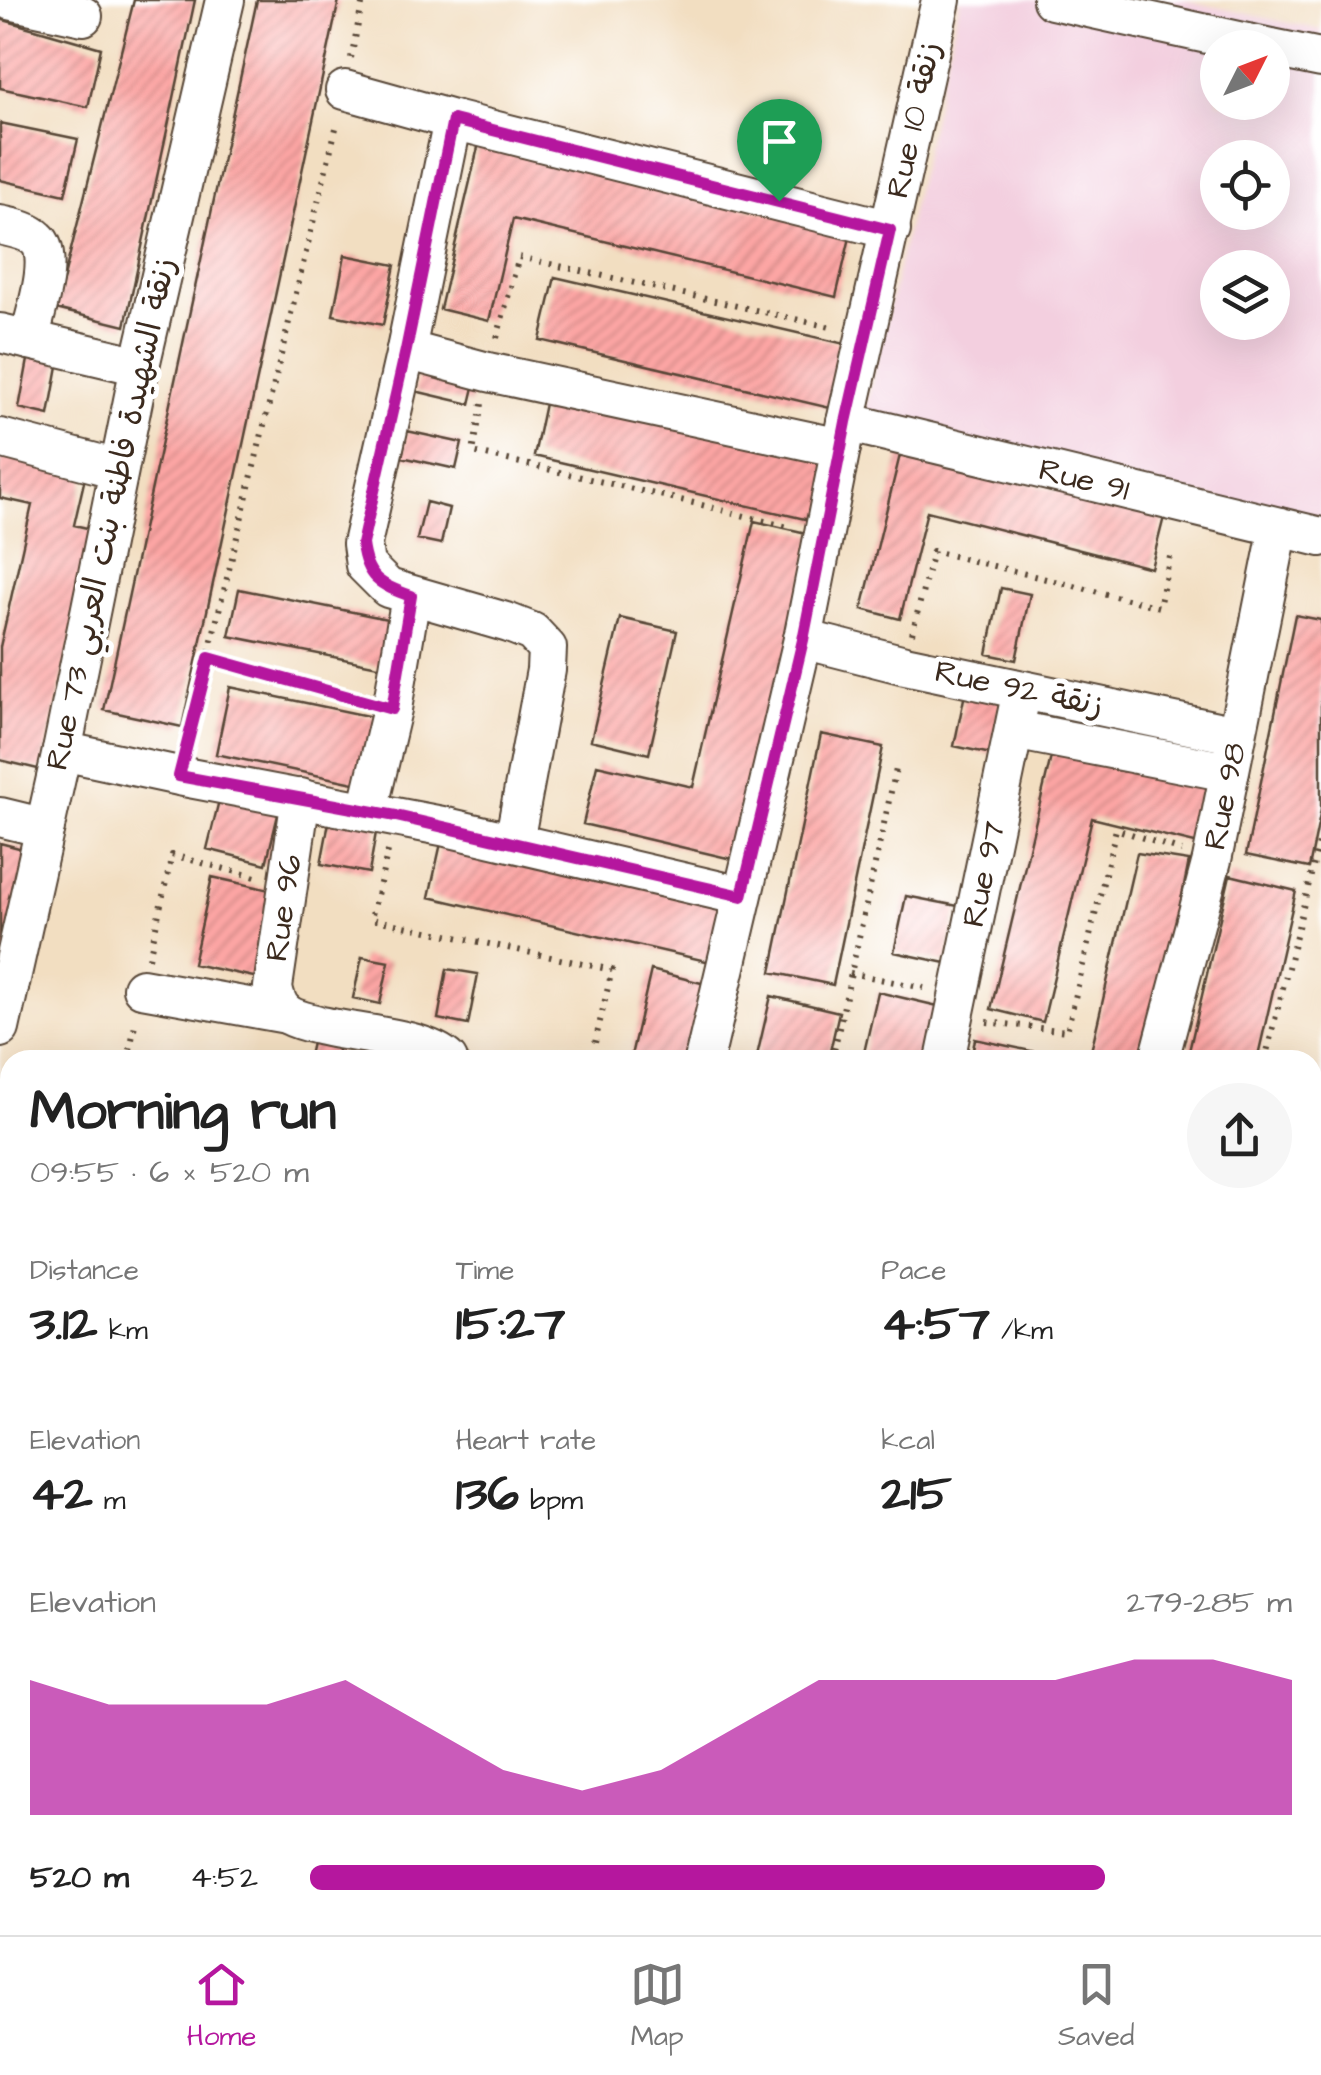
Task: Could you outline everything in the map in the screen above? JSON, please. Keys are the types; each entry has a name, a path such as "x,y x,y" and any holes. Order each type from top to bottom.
{"street":[{"path":"8,0 83,16"},
{"name":"Rue 73 زنقة الشهيدة فاطنة بنت العربي","path":"0,1028 62,751 140,366 225,0"},
{"name":"Rue 10 زنقة","path":"706,1050 803,640 940,0"},
{"path":"1052,0 1200,32"},
{"path":"1290,52 1321,58"},
{"path":"345,90 890,230"},
{"path":"453,120 362,544 364,565 388,588 532,632 547,648 514,842"},
{"path":"0,225 37,238 45,250 46,264 14,337 140,366"},
{"name":"Rue 91","path":"406,350 488,372 844,435 1321,537"},
{"path":"0,438 118,468"},
{"name":"Rue 98","path":"1163,1050 1212,860 1279,528"},
{"path":"382,813 392,709 411,596"},
{"name":"Rue 92 زنقة","path":"803,640 1236,735"},
{"name":"Rue 97","path":"947,1050 1022,690"},
{"name":"Rue 92 زنقة","path":"1014,730 1228,772"},
{"path":"62,751 382,813 742,896"},
{"name":"Rue 96","path":"287,1014 277,1002 273,986 301,798"},
{"path":"0,817 44,828"},
{"path":"142,988 287,1014 335,1030 435,1050"}],"path":[{"path":"179,776 345,90 363,0"},
{"path":"698,504 824,536"},
{"path":"905,665 933,551 1158,607 1171,552"},
{"path":"209,658 392,709"},
{"path":"834,1050 896,770"},
{"path":"382,813 371,919 612,970 593,1050"},
{"path":"850,974 957,1007 1067,1032 1116,830 1212,860"},
{"path":"1268,1050 1321,835"},
{"path":"130,1050 172,855 286,886"}],"shaded area":[{"path":"960,0 1184,0 1321,30 1321,522 863,420"}],"building":[{"path":"134,0 195,0 125,326 56,309"},
{"path":"257,0 339,0 182,727 104,710"},
{"path":"0,19 101,48 88,107 0,88"},
{"path":"0,123 78,139 65,195 0,180"},
{"path":"479,143 851,233 836,297 513,219 489,321 440,309"},
{"path":"345,255 395,265 383,325 333,315"},
{"path":"555,277 845,344 830,408 540,340"},
{"path":"30,349 60,355 49,415 19,408"},
{"path":"421,366 476,379 470,404 415,391"},
{"path":"547,394 837,461 822,523 534,456"},
{"path":"407,431 462,443 456,469 402,457"},
{"path":"0,449 87,469 74,525 96,530 42,770 0,760 0,647 32,505 0,498"},
{"path":"901,451 1164,517 1151,568 927,511 900,619 862,609"},
{"path":"426,502 449,508 441,544 417,539"},
{"path":"754,521 815,535 740,861 583,824 597,765 693,787"},
{"path":"1001,588 1030,594 1016,660 987,654"},
{"path":"239,589 402,622 393,669 229,636"},
{"path":"1295,615 1321,620 1321,810 1309,868 1246,855"},
{"path":"620,618 677,631 649,754 591,740"},
{"path":"967,684 1004,693 991,754 954,746"},
{"path":"230,687 387,720 373,787 216,754"},
{"path":"821,734 883,747 833,985 771,972"},
{"path":"1055,740 1218,779 1203,845 1092,818 1043,1022 991,1009"},
{"path":"223,784 282,798 266,864 207,849"},
{"path":"331,812 378,821 369,873 321,864"},
{"path":"443,834 733,901 719,964 429,897"},
{"path":"0,843 34,852 0,994"},
{"path":"1137,853 1189,861 1151,1050 1091,1050"},
{"path":"1230,875 1296,891 1259,1050 1189,1050"},
{"path":"212,877 283,893 263,979 193,964"},
{"path":"906,896 958,906 946,963 894,952"},
{"path":"362,957 389,962 380,1004 353,998"},
{"path":"447,969 478,974 468,1025 438,1019"},
{"path":"651,970 709,985 693,1050 632,1050"},
{"path":"878,992 942,1007 932,1050 865,1050"},
{"path":"771,996 839,1012 830,1050 758,1050"},
{"path":"315,1030 341,1036 338,1050 310,1050"},
{"path":"975,1039 1027,1050 973,1050"}],"route":[{"path":"453,120 779,201 890,230 846,422 803,640 742,896 396,816 179,776 209,658 392,709 411,596 388,588 375,578 364,565 362,544 453,120"}]}
